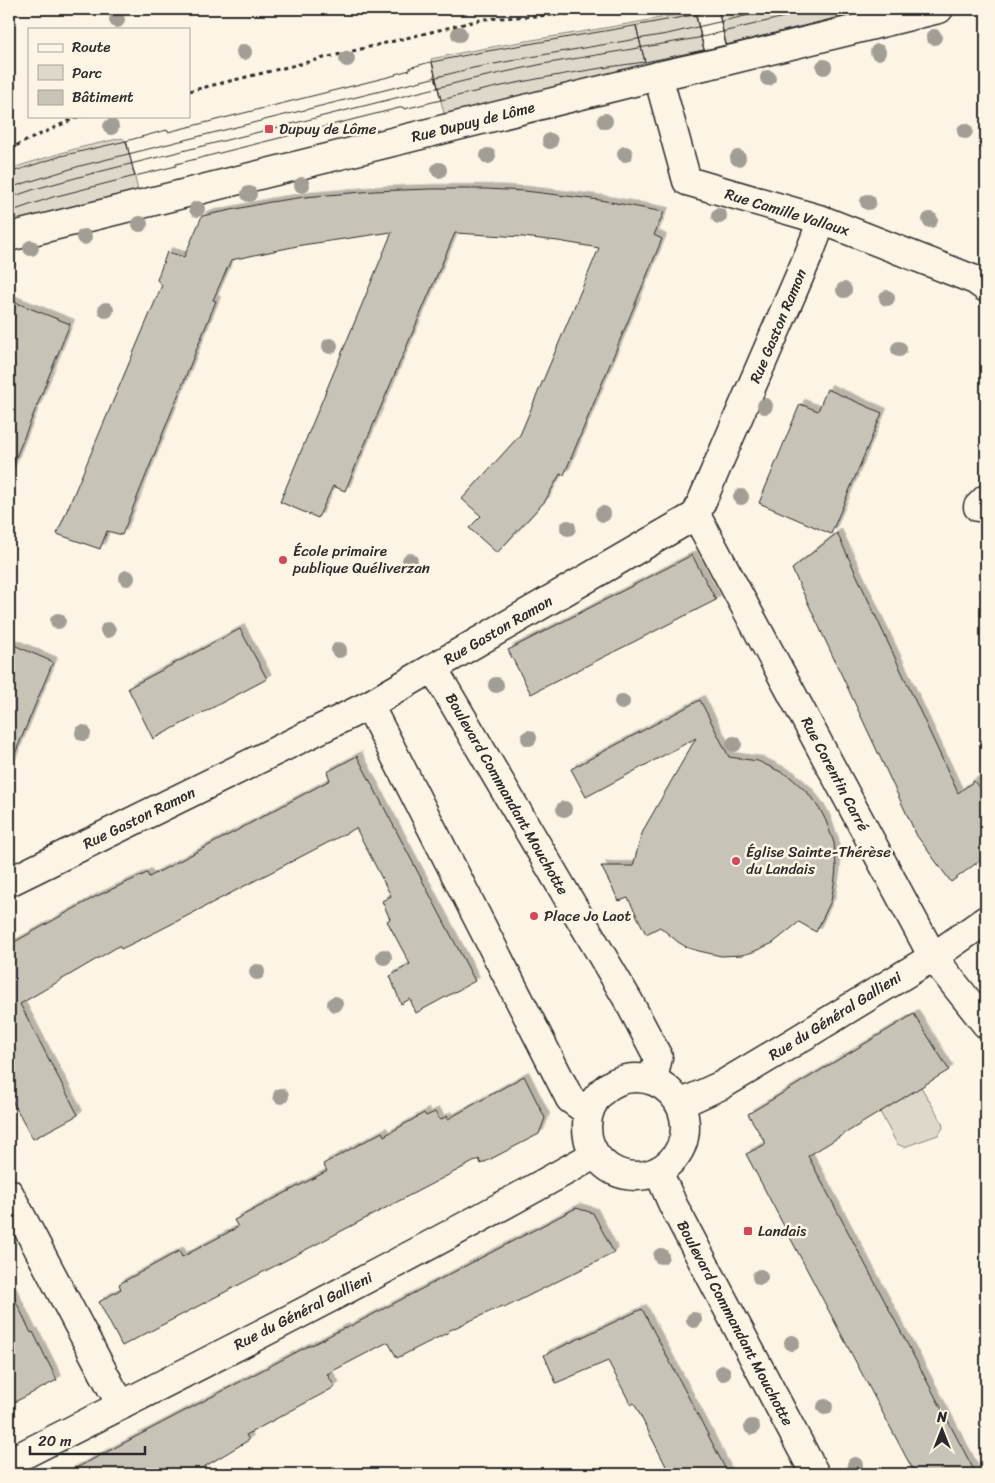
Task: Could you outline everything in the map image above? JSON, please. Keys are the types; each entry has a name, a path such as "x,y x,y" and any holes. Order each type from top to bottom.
{"street":[{"name":"Rue Dupuy de Lôme","path":"9,238 658,76 939,9"},
{"name":"Rue Camille Vallaux","path":"658,76 687,181 822,220 975,280 986,288"},
{"name":"Rue Gaston Ramon","path":"9,882 369,705 696,515 822,220"},
{"name":"Rue Corentin Carré","path":"696,515 933,956 986,1024"},
{"name":"Boulevard Commandant Mouchotte","path":"433,668 628,1000 658,1057 653,1080"},
{"path":"369,705 559,1079 570,1099 588,1112"},
{"name":"Rue du Général Gallieni","path":"680,1104 722,1085 985,924"},
{"path":"637,1077 653,1080 669,1089 680,1104 685,1123 683,1142 674,1159 658,1171 641,1176 623,1174 607,1167 594,1155 586,1134 588,1112 595,1098 606,1086 621,1079 637,1077"},
{"name":"Rue du Général Gallieni","path":"9,1462 376,1274 594,1155"},
{"name":"Boulevard Commandant Mouchotte","path":"658,1171 673,1205 815,1474"},
{"path":"9,1193 122,1405"}],"path":[{"path":"190,90 484,19 653,9"},
{"path":"9,149 76,118"}],"green space":[{"path":"718,9 895,9 728,50"},
{"path":"694,11 706,56 445,118 431,59"},
{"path":"122,138 126,141 139,194 9,227 9,169 78,148"},
{"path":"921,1087 942,1122 943,1128 938,1135 904,1147 897,1144 880,1112"}],"building":[{"path":"430,189 525,191 600,200 664,212 654,235 662,239 564,475 560,474 545,501 497,553 469,528 481,516 462,499 520,435 599,248 523,237 455,233 345,491 333,486 318,518 280,502 392,232 302,245 231,260 213,300 216,301 122,535 107,531 100,549 57,534 162,285 157,280 167,252 184,257 202,216 305,197 374,191"},
{"path":"9,300 70,324 10,472 9,472"},
{"path":"827,389 882,413 831,534 759,503 800,404 818,411"},
{"path":"837,533 958,793 974,781 986,797 986,856 951,882 917,836 792,569"},
{"path":"692,555 716,600 531,694 508,650"},
{"path":"240,629 267,679 153,739 128,688"},
{"path":"9,643 53,662 9,768"},
{"name":"Église Sainte-Thérèse du Landais","path":"700,700 729,757 758,761 789,776 807,792 826,821 834,843 835,878 831,901 816,932 799,922 773,943 742,955 721,956 688,948 660,927 646,934 628,898 619,901 601,866 633,866 645,827 696,738 586,797 571,769"},
{"path":"357,756 475,981 416,1013 410,999 401,1004 390,976 410,964 387,921 390,919 382,901 391,896 356,828 160,930 121,949 119,946 20,1004 78,1115 33,1139 9,1095 9,945 95,897 147,873 149,877 330,780 327,772"},
{"path":"914,1014 949,1070 808,1156 976,1474 915,1474 746,1154 766,1144 748,1114"},
{"path":"524,1076 545,1118 539,1134 481,1164 479,1159 122,1346 99,1302 121,1289 119,1284 179,1251 182,1257 238,1227 234,1220 327,1171 323,1164 382,1132 384,1136 424,1113 426,1116 435,1112 440,1120 447,1116 448,1119"},
{"path":"576,1208 593,1213 614,1253 504,1308 502,1306 448,1331 397,1358 388,1342 327,1374 335,1387 246,1435 249,1440 192,1474 65,1474 312,1344 345,1329"},
{"path":"9,1287 31,1333 33,1332 57,1380 9,1405"},
{"path":"642,1309 728,1474 670,1474 634,1403 631,1405 608,1361 556,1383 544,1355"}],"tram line":[{"path":"718,9 726,45 704,50 696,15 718,9"},
{"path":"720,9 718,9 726,45 872,9"},
{"path":"9,188 80,166 473,68 667,34 775,9"},
{"path":"9,198 90,174 468,80 543,64 698,38 817,9"},
{"path":"696,15 704,50 645,62 636,26 696,15"},
{"path":"636,26 645,62 542,78 441,100 432,62 636,26"},
{"path":"432,62 441,100 404,109 403,107 135,176 126,141 396,75 410,70 410,68 432,62"},
{"path":"9,173 61,156 126,141 128,148"},
{"path":"9,212 53,197 135,176 133,170"}],"place":[{"name":"Dupuy de Lôme","path":"269,129"},
{"name":"École primaire publique Quéliverzan","path":"283,560"},
{"name":"Église Sainte-Thérèse du Landais","path":"736,861"},
{"name":"Place Jo Laot","path":"534,916"},
{"name":"Landais","path":"748,1231"}]}
